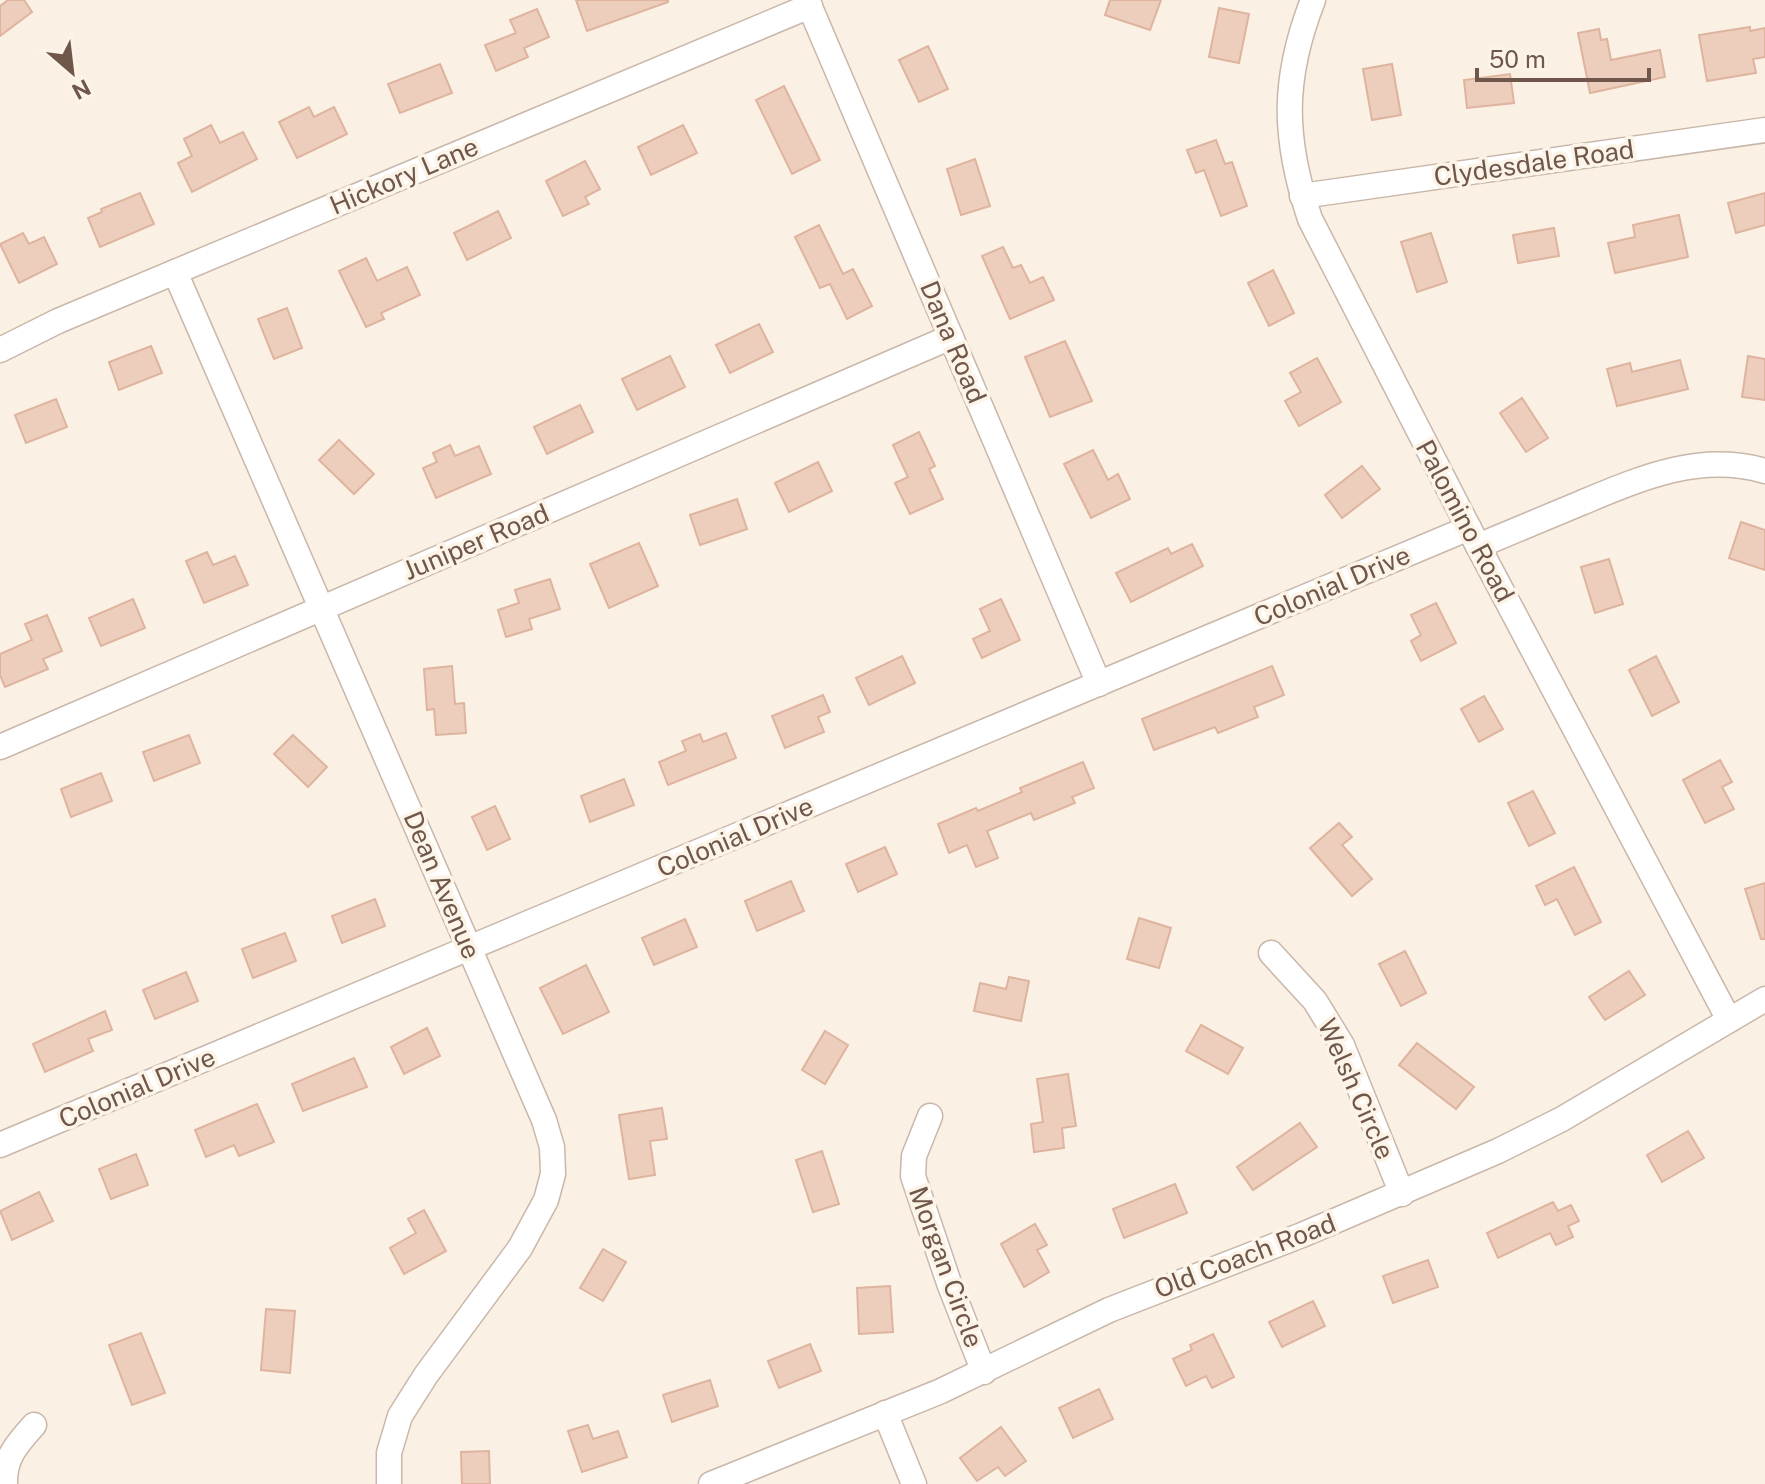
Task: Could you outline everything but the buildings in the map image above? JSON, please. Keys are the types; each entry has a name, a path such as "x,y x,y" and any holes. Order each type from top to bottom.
{"street":[{"name":"Palomino Road","path":"1313,0 1299,35 1289,89 1292,142 1302,196 1310,219 1729,1020"},
{"name":"Hickory Lane","path":"0,350 58,321 809,3"},
{"name":"Dana Road","path":"809,3 1099,684"},
{"name":"Clydesdale Road","path":"1302,196 1765,130"},
{"name":"Dean Avenue","path":"175,272 544,1120 552,1147 553,1174 546,1200 520,1248 426,1375 400,1416 389,1453 389,1484"},
{"name":"Juniper Road","path":"0,747 951,337"},
{"name":"Colonial Drive","path":"0,1145 1099,684 1474,537 1678,468 1712,463 1745,465 1765,471"},
{"name":"Welsh Circle","path":"1271,953 1315,1001 1342,1045 1402,1194"},
{"name":"Old Coach Road","path":"711,1484 984,1372 1109,1310 1402,1194 1562,1119 1765,999"},
{"name":"Morgan Circle","path":"930,1116 914,1156 913,1176 949,1283 984,1372"},
{"path":"885,1413 914,1484"},
{"path":"5,1484 4,1472 11,1450 34,1425"}]}
